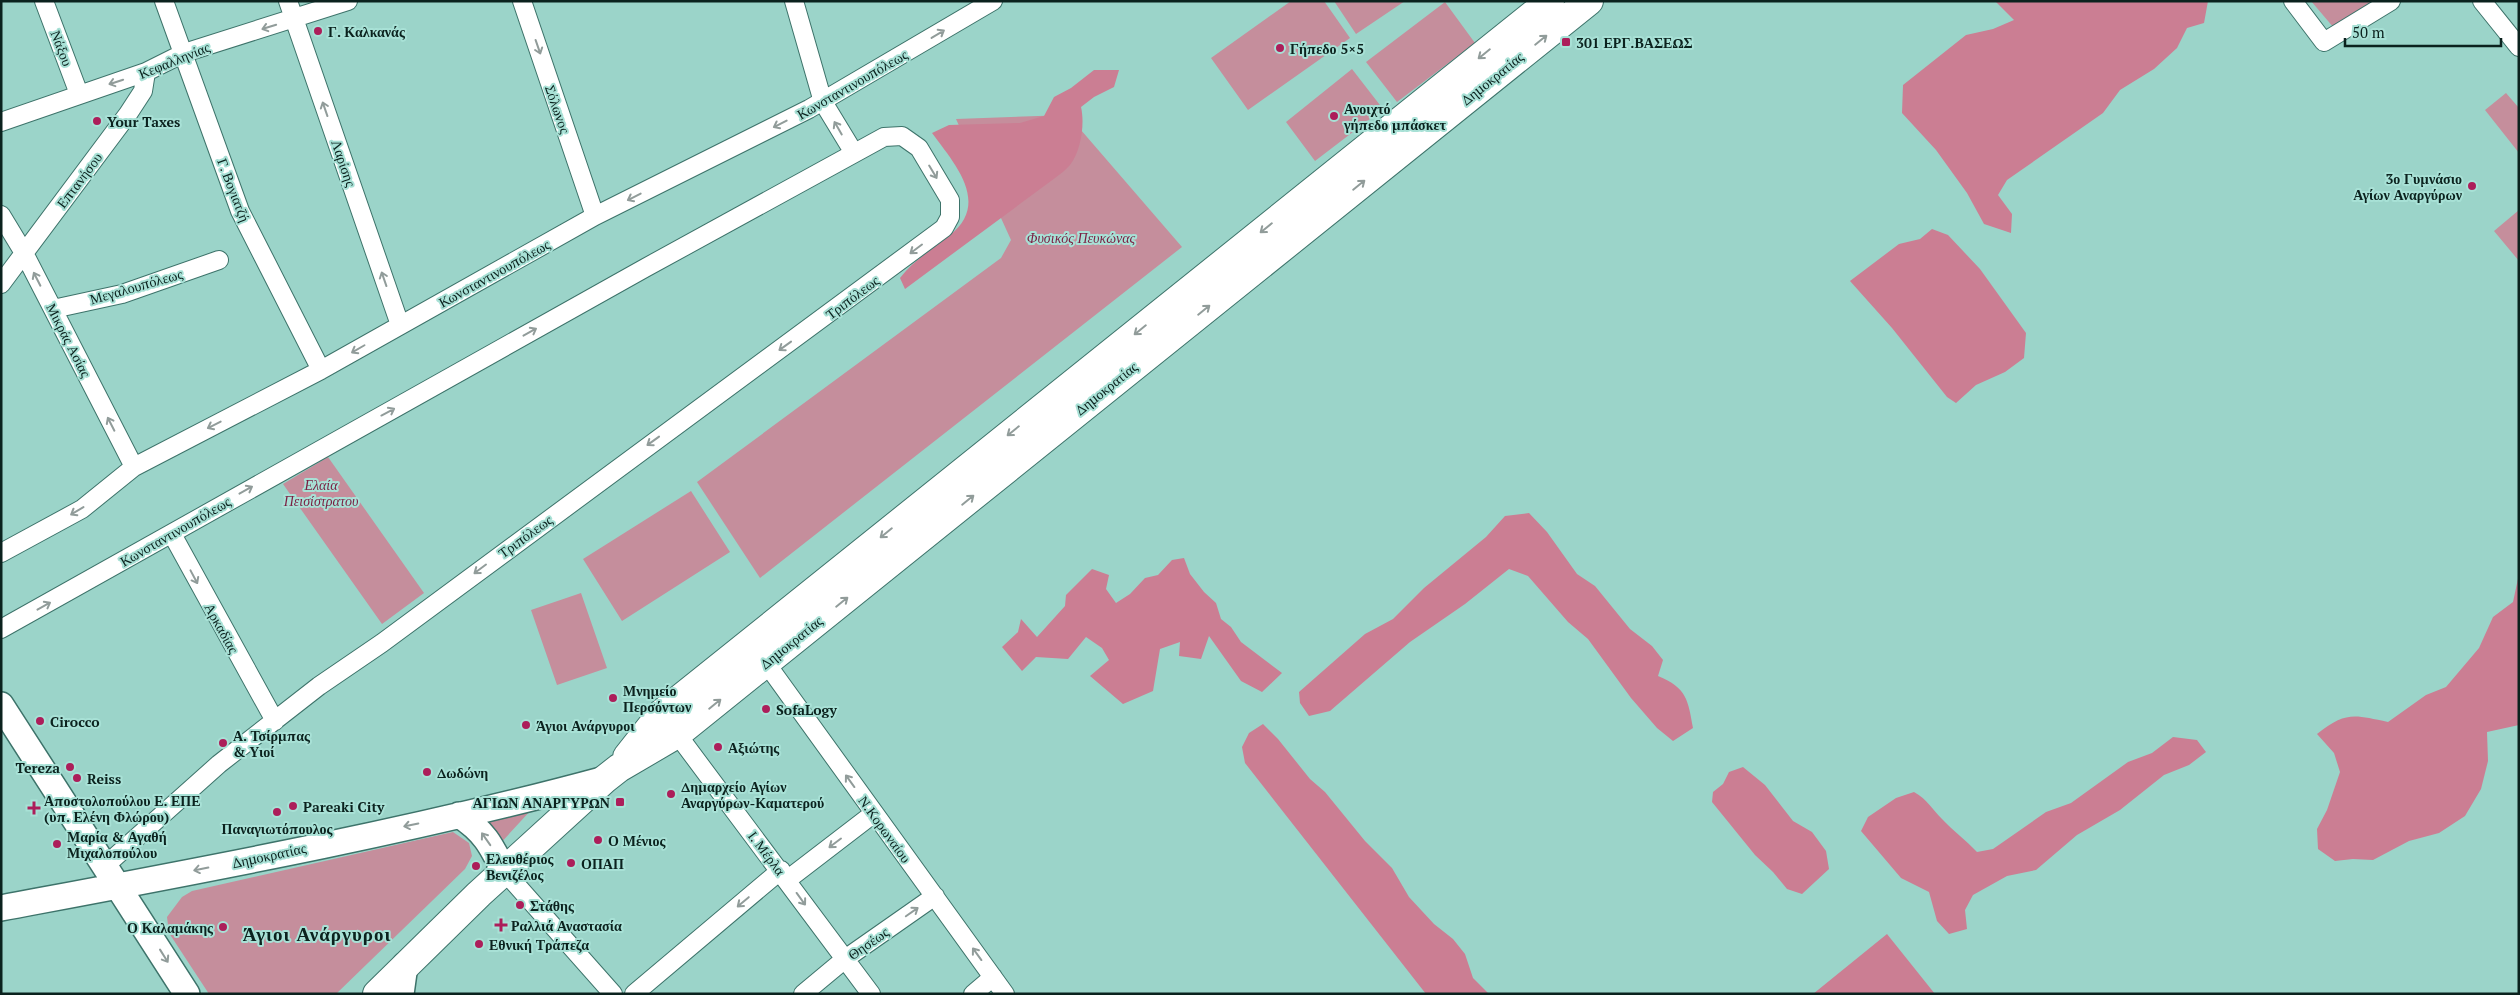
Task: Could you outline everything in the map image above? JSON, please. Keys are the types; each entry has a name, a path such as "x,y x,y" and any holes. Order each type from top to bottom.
{"main road":[{"name":"Δημοκρατίας","path":"1,908 459,815 612,774 669,724 1550,1"},
{"name":"Δημοκρατίας","path":"669,724 766,663 1589,1"},
{"path":"1,705 119,885 187,994"},
{"path":"377,994 504,871 612,774"},
{"path":"459,815 478,827 486,837 504,871"},
{"path":"401,994 405,965"}],"street":[{"name":"Νάξου","path":"44,1 79,94"},
{"name":"Γ. Βογιατζή","path":"164,1 240,210 321,370"},
{"name":"Λαρίσης","path":"288,1 400,325"},
{"name":"Κεφαλληνίας","path":"1,122 146,72 184,53 348,1"},
{"name":"Σόλωνος","path":"522,1 595,216"},
{"path":"794,1 823,102 854,153"},
{"name":"Κωνσταντινουπόλεως","path":"1,553 82,509 134,467 321,370 595,216 823,102 993,1"},
{"path":"2293,1 2324,42 2390,1"},
{"path":"2482,1 2519,47"},
{"name":"Επτανήσου","path":"1,284 128,114 143,91 146,72"},
{"name":"Κωνσταντινουπόλεως","path":"1,629 645,268 884,137 902,136 919,148 950,200 950,216"},
{"name":"Μικράς Ασίας","path":"1,215 24,253 134,467"},
{"name":"Τριπόλεως","path":"106,865 219,764 944,228 950,216"},
{"name":"Μεγαλουπόλεως","path":"52,309 122,294 219,260"},
{"name":"Αρκαδίας","path":"172,534 275,721"},
{"name":"Ν.Κορωναίου","path":"766,663 1005,994"},
{"name":"Ι. Μέρλα","path":"669,724 784,875 871,994"},
{"path":"634,994 784,875 874,814"},
{"path":"504,871 613,994"},
{"name":"Θησέως","path":"803,994 845,959 935,896"},
{"path":"973,994 994,977"}],"green space":[{"name":"Γήπεδο 5×5","path":"1291,1 1324,1 1350,38 1248,110 1211,58"},
{"name":"Γήπεδο 5×5","path":"1334,1 1405,1 1356,34"},
{"path":"2311,1 2374,1 2334,28"},
{"path":"1445,2 1475,43 1397,102 1366,62"},
{"name":"Ανοιχτό γήπεδο μπάσκετ","path":"1352,69 1383,109 1315,161 1286,122"},
{"path":"2506,93 2519,108 2519,153 2485,110"},
{"name":"Φυσικός Πευκώνας","path":"1068,115 1182,247 760,578 697,482 1001,258 1011,240 956,119"},
{"path":"2519,210 2519,261 2494,231"},
{"name":"Ελαία Πεισίστρατου","path":"328,457 424,593 382,624 283,484"},
{"path":"691,491 730,552 622,621 583,559"},
{"path":"581,593 607,668 557,685 531,610"},
{"path":"532,809 498,846 478,820"},
{"path":"453,832 469,843 472,856 465,869 336,994 209,994 169,933 167,917 182,897 192,891"}],"shaded area":[{"path":"1995,1 2208,1 2204,23 2187,28 2177,48 2154,69 2120,90 2103,113 2007,180 1998,195 2012,214 2011,233 1984,224 1967,193 1936,150 1902,113 1903,85 1966,35 1993,29 2014,20"},
{"path":"1094,70 1119,70 1114,87 1094,97 1081,107 1083,121 1081,137 1077,152 1070,165 905,289 900,278 917,260 950,235 962,223 968,210 965,183 950,157 932,133 949,125 1020,123 1044,116 1054,97 1071,88"},
{"path":"1932,229 1948,235 1980,269 2026,333 2024,358 2005,372 1976,385 1956,403 1947,397 1892,328 1850,281 1899,244 1920,239"},
{"path":"1529,513 1547,532 1577,574 1595,586 1630,629 1652,646 1663,660 1658,676 1675,685 1680,690 1690,710 1693,728 1673,741 1657,728 1631,698 1588,639 1568,622 1528,576 1509,569 1465,604 1410,642 1330,711 1309,716 1300,703 1299,692 1365,634 1393,619 1424,588 1486,537 1505,516"},
{"path":"1184,558 1190,574 1204,592 1216,603 1221,619 1231,627 1241,642 1282,673 1262,692 1241,681 1209,636 1201,659 1179,656 1180,642 1160,649 1153,691 1123,704 1090,676 1109,660 1102,648 1086,637 1068,659 1036,657 1022,671 1002,647 1018,632 1021,619 1037,637 1065,606 1066,595 1092,569 1109,575 1106,589 1116,603 1130,594 1145,578 1158,575 1172,560"},
{"path":"2519,574 2519,725 2487,732 2488,761 2481,789 2465,816 2439,833 2409,841 2373,860 2353,859 2335,861 2318,849 2317,829 2327,810 2340,772 2334,753 2317,734 2343,718 2358,717 2388,722 2426,695 2446,687 2479,648 2493,617 2513,602"},
{"path":"1263,724 1278,739 1310,779 1325,792 1365,841 1392,868 1409,897 1434,924 1453,939 1465,954 1473,978 1489,994 1426,994 1245,763 1242,747 1249,733"},
{"path":"2173,737 2197,740 2206,752 2189,765 2164,775 2120,810 2077,835 2036,870 2007,876 1973,895 1965,910 1967,929 1949,934 1937,921 1929,892 1901,878 1861,831 1868,817 1896,798 1914,792 1926,801 1977,852 1993,849 2046,812 2071,803 2128,762 2152,753"},
{"path":"1743,767 1765,785 1793,821 1812,832 1826,851 1829,869 1802,894 1787,889 1755,855 1712,802 1713,792 1723,784 1729,772"},
{"path":"1887,934 1935,994 1813,994"}],"place":[{"name":"Γ. Καλκανάς","path":"318,31"},
{"name":"301 ΕΡΓ.ΒΑΣΕΩΣ","path":"1566,42"},
{"name":"Γήπεδο 5×5","path":"1280,48"},
{"name":"Ανοιχτό γήπεδο μπάσκετ","path":"1334,116"},
{"name":"Your Taxes","path":"97,121"},
{"name":"3ο Γυμνάσιο Αγίων Αναργύρων","path":"2472,186"},
{"name":"Μνημείο Περσόντων","path":"613,698"},
{"name":"SofaLogy","path":"766,709"},
{"name":"Cirocco","path":"40,721"},
{"name":"Άγιοι Ανάργυροι","path":"526,725"},
{"name":"Α. Τσίρμπας & Υιοί","path":"223,743"},
{"name":"Αξιώτης","path":"718,747"},
{"name":"Tereza","path":"70,767"},
{"name":"Δωδώνη","path":"427,772"},
{"name":"Reiss","path":"77,778"},
{"name":"Δημαρχείο Αγίων Αναργύρων-Καματερού","path":"671,794"},
{"name":"ΑΓΙΩΝ ΑΝΑΡΓΥΡΩΝ","path":"620,802"},
{"name":"Pareaki City","path":"293,806"},
{"name":"Αποστολοπούλου Ε. ΕΠΕ (υπ. Ελένη Φλώρου)","path":"34,808"},
{"name":"Παναγιωτόπουλος","path":"277,812"},
{"name":"Ο Μένιος","path":"598,840"},
{"name":"Μαρία & Αγαθή Μιχαλοπούλου","path":"57,844"},
{"name":"ΟΠΑΠ","path":"571,863"},
{"name":"Ελευθέριος Βενιζέλος","path":"476,866"},
{"name":"Στάθης","path":"520,905"},
{"name":"Ραλλιά Αναστασία","path":"501,925"},
{"name":"Ο Καλαμάκης","path":"223,927"},
{"name":"Εθνική Τράπεζα","path":"479,944"}],"district":[{"name":"Άγιοι Ανάργυροι","path":"317,933"}]}
